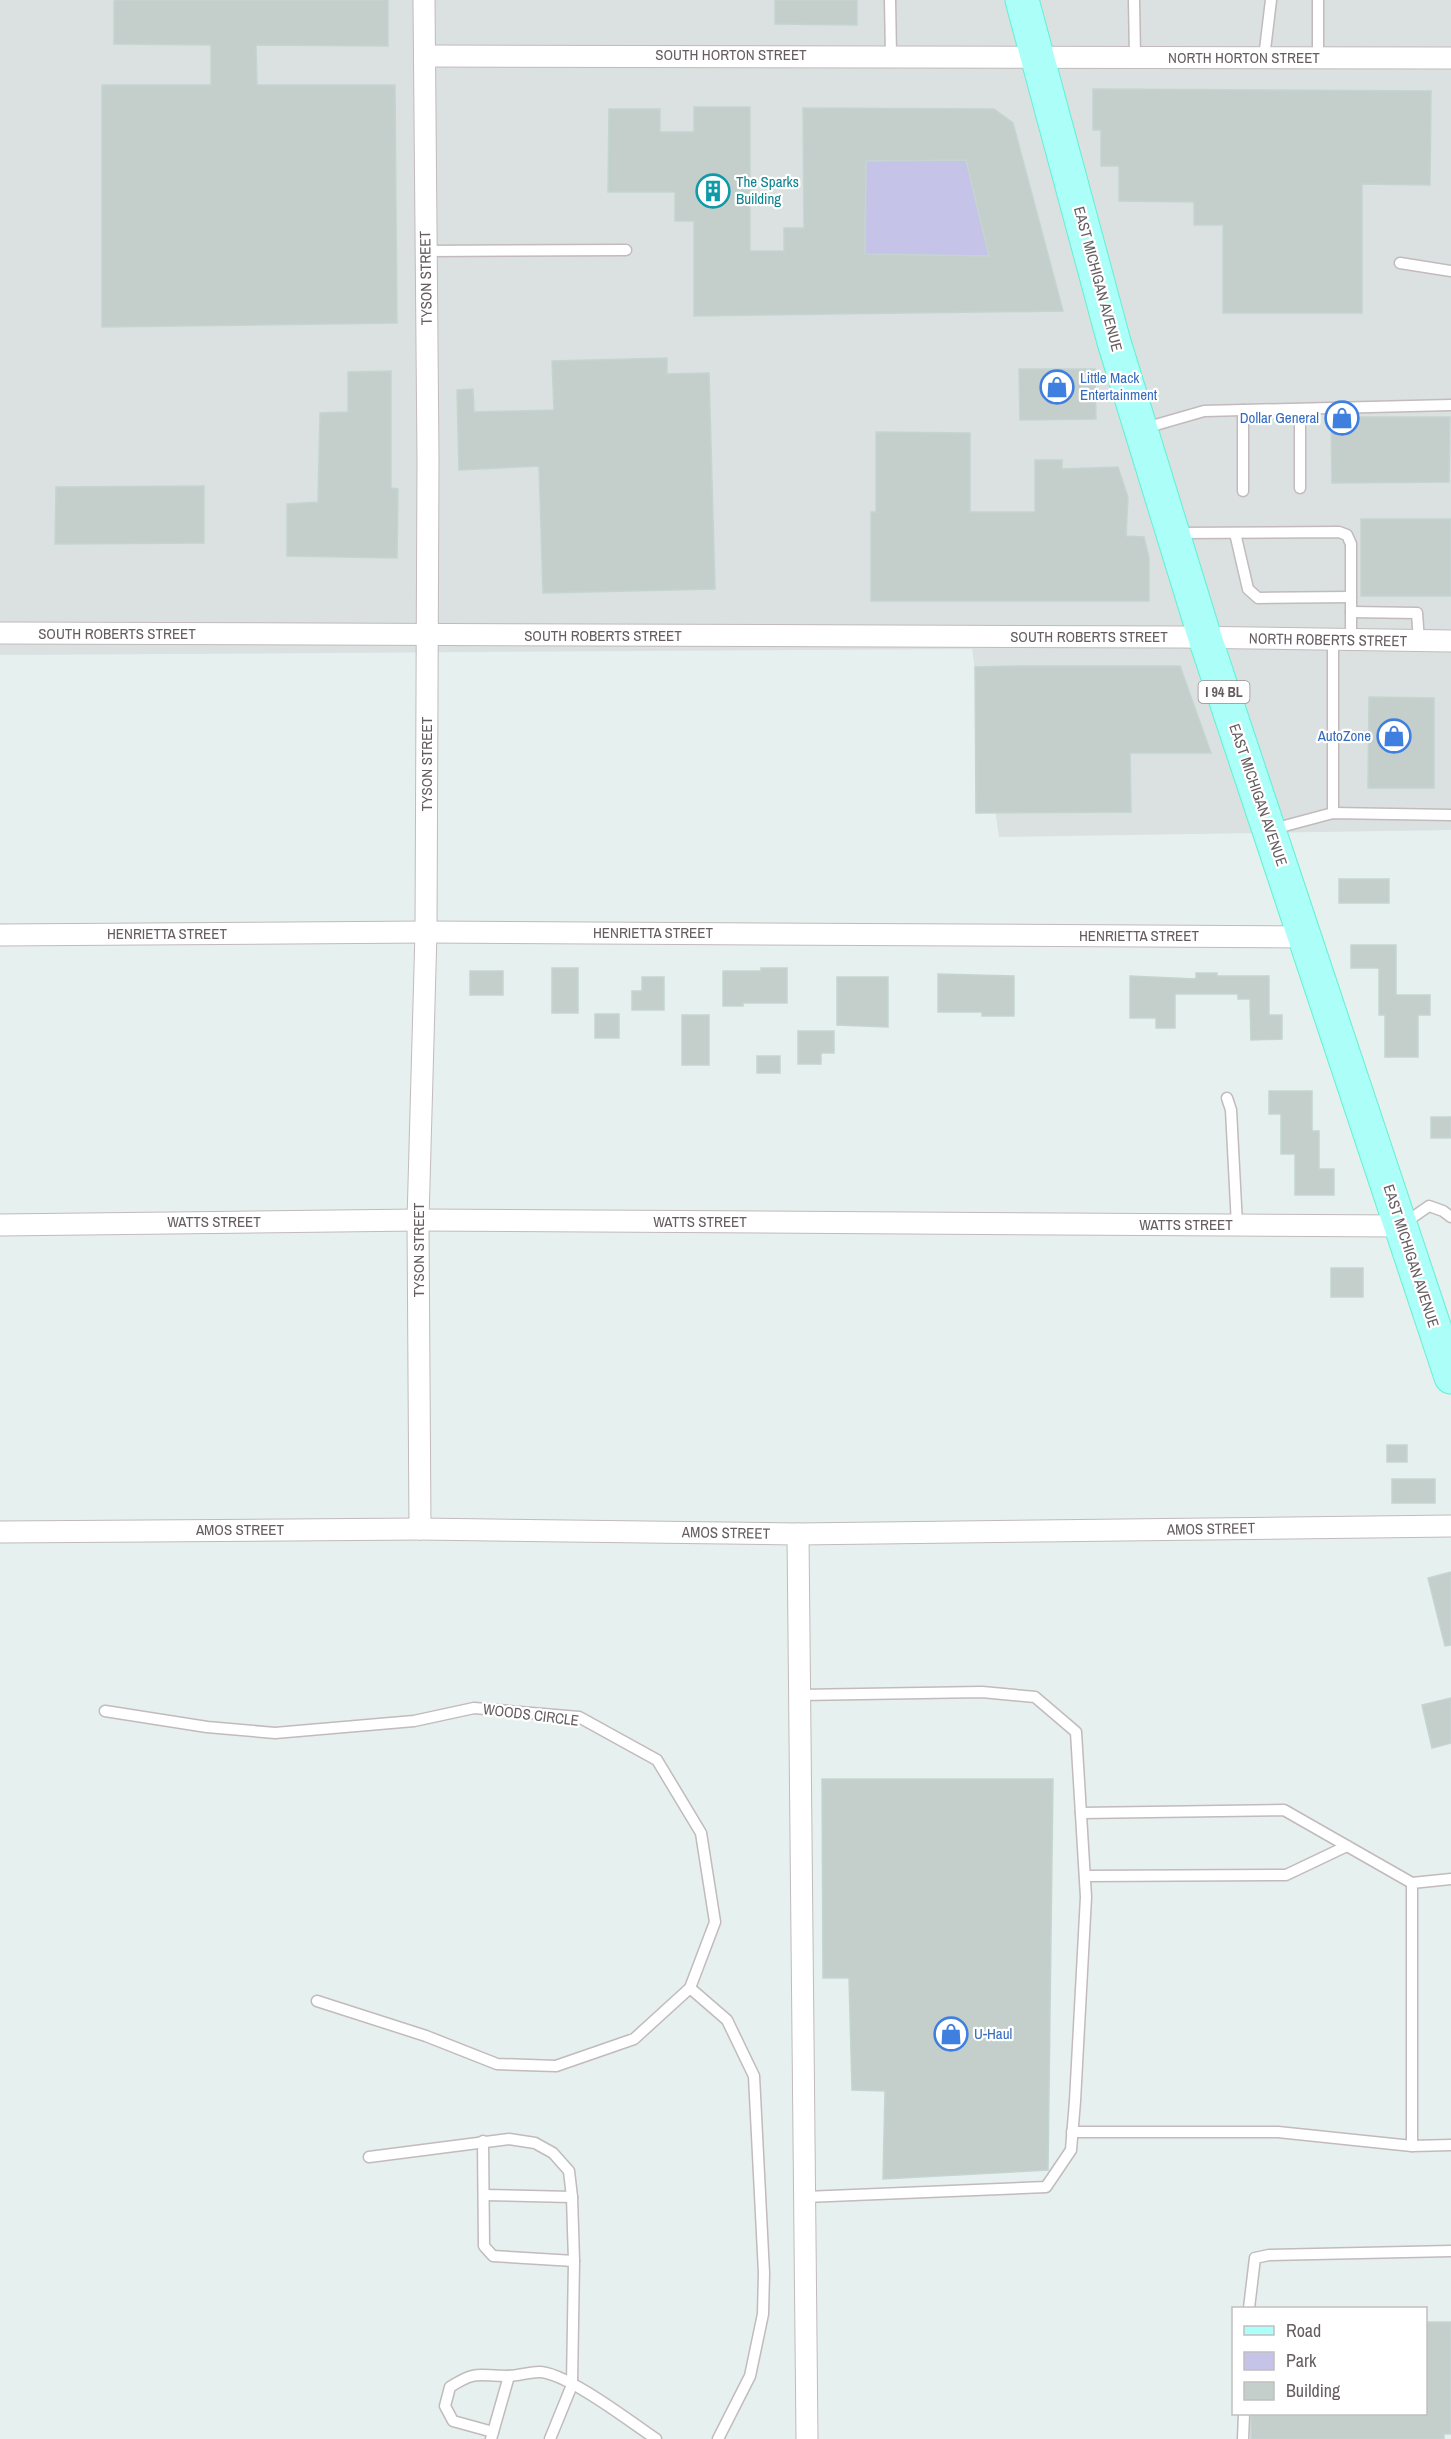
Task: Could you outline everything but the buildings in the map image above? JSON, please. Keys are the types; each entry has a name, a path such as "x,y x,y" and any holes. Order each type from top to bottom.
{"main road":[{"name":"EAST MICHIGAN AVENUE","path":"1022,0 1111,331 1205,638 1307,937 1451,1377"}],"street":[{"name":"TYSON STREET","path":"420,1529 418,1220 426,932 428,636 424,0"},
{"name":"SOUTH HORTON STREET","path":"424,56 1037,57"},
{"name":"NORTH HORTON STREET","path":"1037,57 1451,58"},
{"name":"SOUTH ROBERTS STREET","path":"0,633 1205,638"},
{"name":"NORTH ROBERTS STREET","path":"1205,638 1451,641"},
{"name":"HENRIETTA STREET","path":"0,935 426,932 1307,937"},
{"name":"WATTS STREET","path":"0,1225 418,1220 1400,1226"},
{"name":"AMOS STREET","path":"0,1532 420,1529 798,1534 1451,1526"},
{"path":"798,1534 807,2439"}],"lane":[{"path":"890,0 891,55"},
{"path":"1134,0 1135,57"},
{"path":"1264,58 1271,0"},
{"path":"1318,0 1318,58"},
{"path":"426,251 626,250"},
{"path":"1400,263 1451,271"},
{"path":"1141,430 1204,411 1451,405"},
{"path":"1299,409 1299,488"},
{"path":"1243,410 1243,491"},
{"path":"1173,533 1339,532 1347,535 1351,544 1351,612 1342,640 1333,813"},
{"path":"1235,533 1248,589 1252,595 1258,598 1351,597"},
{"path":"1351,612 1417,613 1419,641"},
{"path":"1270,830 1333,813 1451,814"},
{"path":"1227,1098 1231,1110 1237,1225"},
{"path":"1400,1226 1429,1206 1443,1210 1451,1217"},
{"path":"800,1695 982,1692 1035,1697 1076,1732 1086,1898 1071,2150 1046,2187 805,2198"},
{"name":"WOODS CIRCLE","path":"105,1711 207,1727 275,1733 414,1721 474,1708 579,1717 657,1760 701,1833 715,1922 690,1988 634,2039 556,2066 497,2064 426,2036 317,2001"},
{"path":"1081,1813 1284,1810 1412,1883 1451,1879"},
{"path":"1085,1876 1286,1875 1347,1846"},
{"path":"1412,1883 1412,2146"},
{"path":"690,1988 727,2020 754,2076 764,2273 763,2314 750,2376 718,2439"},
{"path":"1072,2132 1278,2132 1412,2146 1451,2145"},
{"path":"369,2157 509,2139 535,2143 553,2153 569,2171 574,2261 572,2385 550,2439"},
{"path":"483,2141 484,2246 494,2256 574,2261"},
{"path":"484,2195 572,2198"},
{"path":"1249,2307 1255,2258 1269,2254 1451,2251"},
{"path":"509,2376 492,2435 453,2421 445,2406 450,2387 471,2374 509,2376 541,2372 572,2385 656,2439"},
{"path":"1243,2439 1244,2415"}],"shaded area":[{"path":"0,0 1451,0 1451,830 999,837 972,649 0,655"}],"green space":[{"path":"966,160 989,256 865,254 866,161"}],"place":[{"name":"The Sparks Building","path":"713,191"},
{"name":"Little Mack Entertainment","path":"1057,387"},
{"name":"Dollar General","path":"1342,418"},
{"name":"AutoZone","path":"1394,736"},
{"name":"U-Haul","path":"951,2034"}]}
